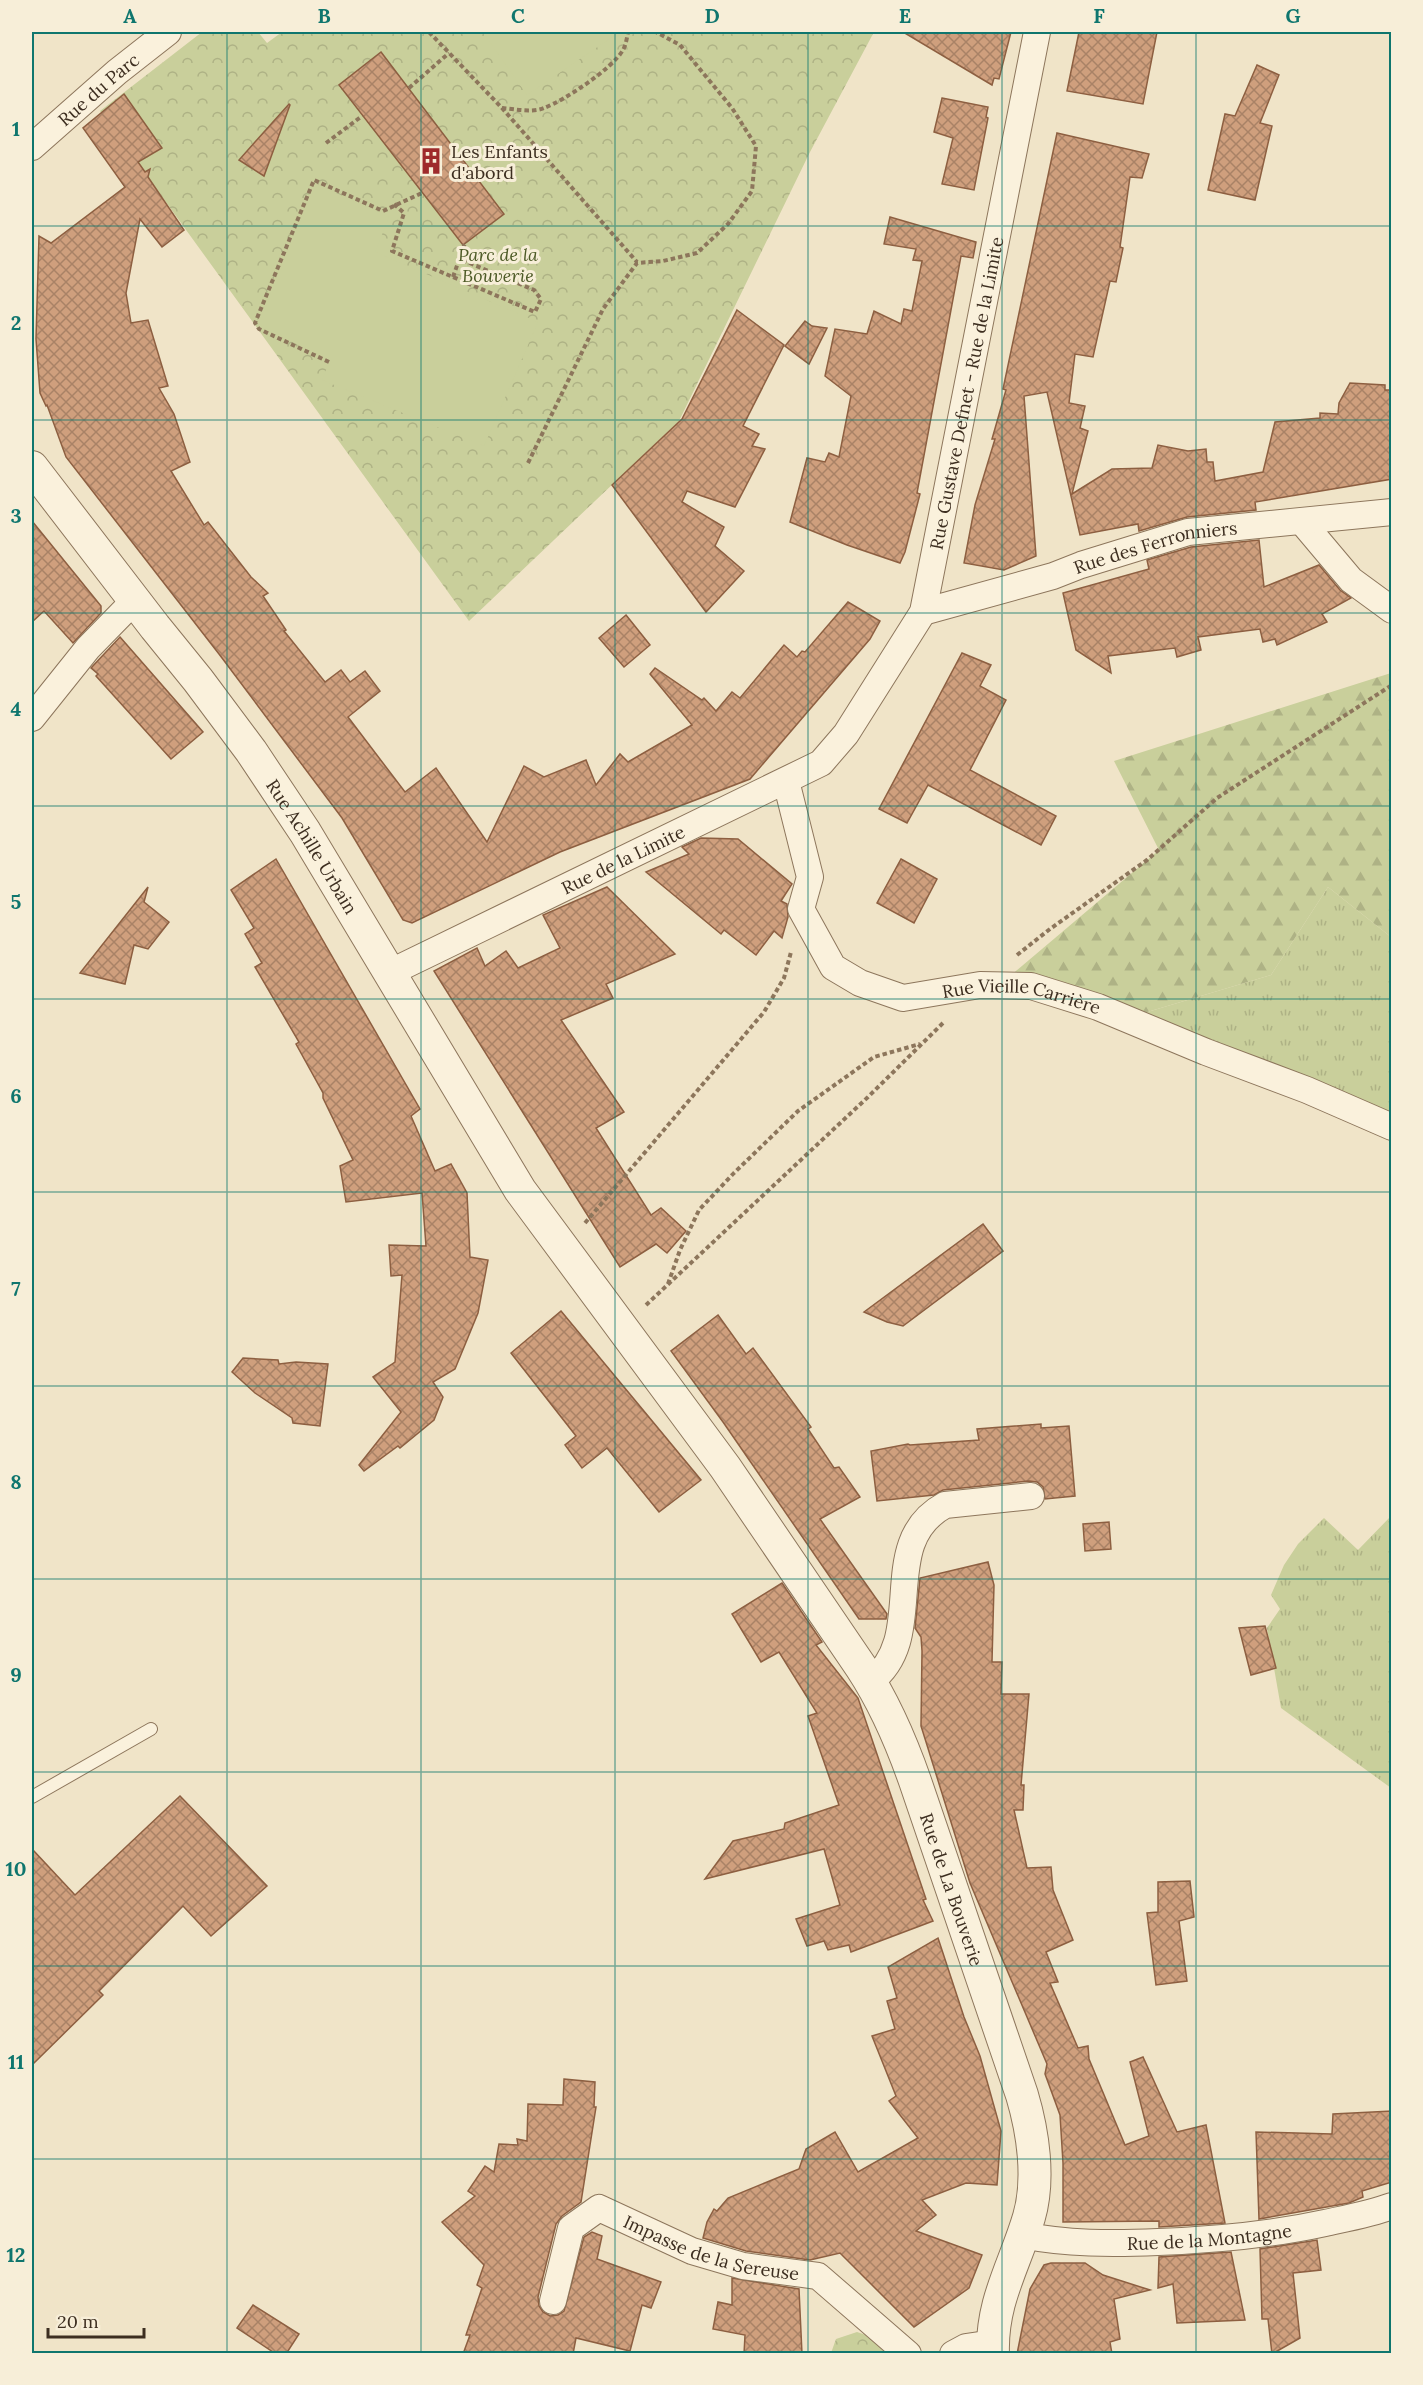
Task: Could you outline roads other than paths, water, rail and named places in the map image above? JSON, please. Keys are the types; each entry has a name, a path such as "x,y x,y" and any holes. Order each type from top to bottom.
{"street":[{"name":"Rue du Parc","path":"32,147 117,72 168,32"},
{"name":"Rue Gustave Defnet - Rue de la Limite","path":"846,734 923,612 1037,32"},
{"name":"Rue Achille Urbain","path":"32,467 251,751 304,832 503,1163 563,1249 725,1467"},
{"name":"Rue des Ferronniers","path":"923,612 1053,576 1188,532 1303,523 1392,512"},
{"path":"1303,523 1352,580 1392,610"},
{"path":"32,718 88,648 134,601"},
{"name":"Rue de la Limite","path":"389,973 821,763 846,734"},
{"name":"Rue Vieille Carrière","path":"786,781 810,877 801,909 833,967 860,983 903,998 980,985 1031,987 1098,1007 1392,1126"},
{"name":"Rue de La Bouverie","path":"725,1467 871,1681 907,1758 1026,2109 1033,2151 1033,2185 1029,2216 999,2298 993,2348"},
{"path":"871,1681 888,1665 897,1645 909,1547 921,1522 932,1512 945,1505 1031,1496"},
{"name":"Rue de la Montagne","path":"1022,2235 1052,2241 1104,2244 1209,2240 1290,2230 1392,2206"},
{"name":"Impasse de la Sereuse","path":"554,2301 571,2228 599,2208 692,2251 743,2266 818,2276 908,2354"},
{"path":"952,2354 966,2347 993,2348"}],"lane":[{"path":"32,1797 151,1729"}],"place":[{"name":"Les Enfants d'abord","path":"431,161"}],"park label":[{"name":"Parc de la Bouverie","path":"498,264"}]}
